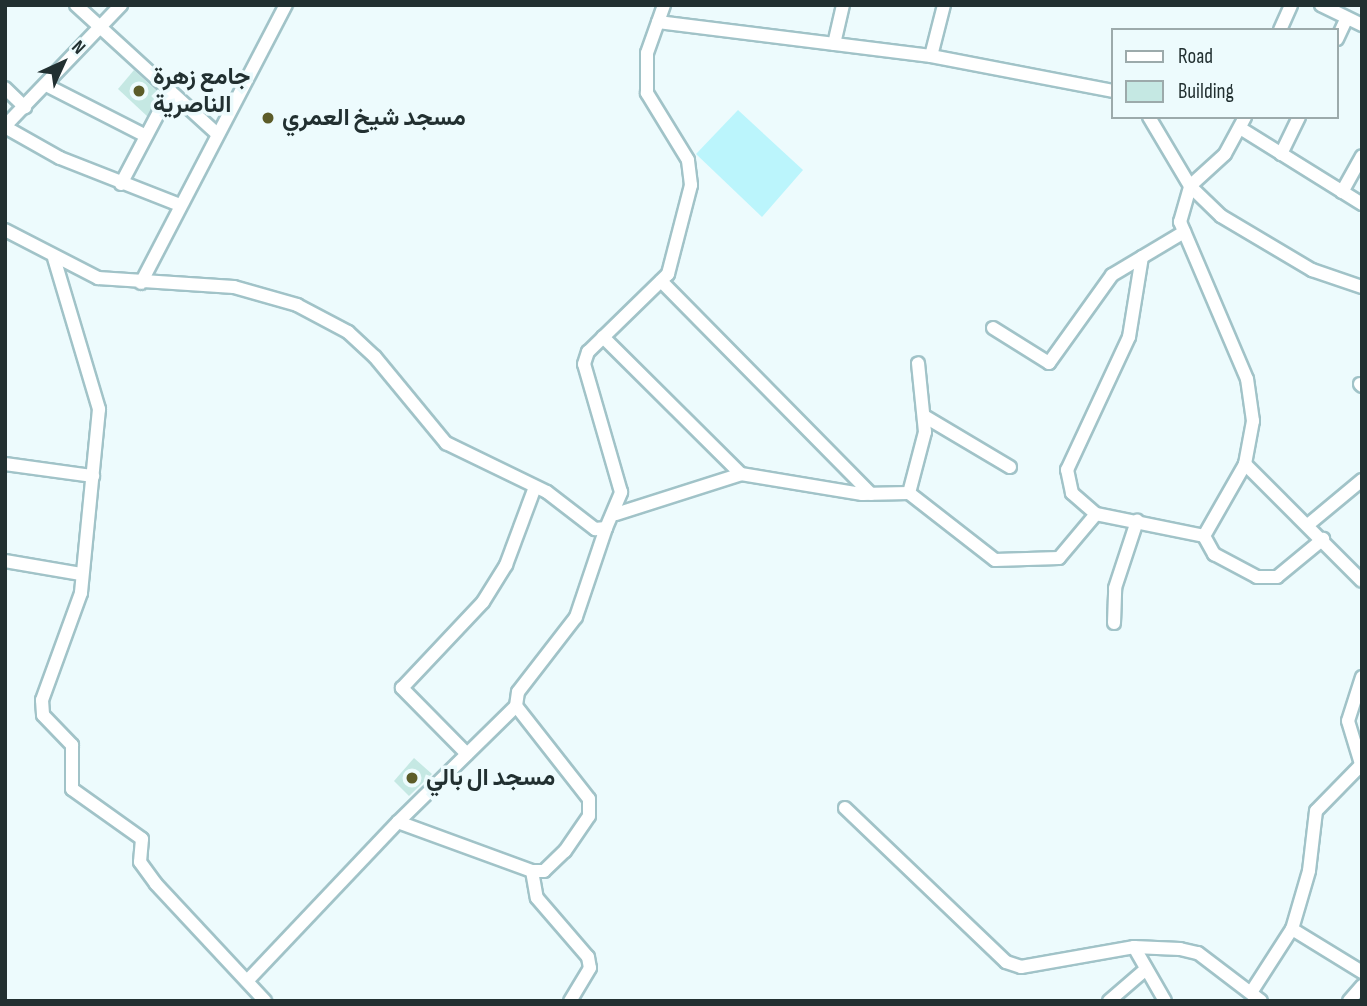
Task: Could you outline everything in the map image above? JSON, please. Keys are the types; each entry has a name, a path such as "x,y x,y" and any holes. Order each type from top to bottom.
{"street":[{"path":"76,5 216,133"},
{"path":"121,5 102,29 5,127 121,184 180,205"},
{"path":"141,283 216,133 286,5"},
{"path":"249,979 398,822 516,706 518,692 576,617 606,528 616,514 621,492 584,364 603,337 668,274 691,174 647,93 644,73 664,5"},
{"path":"834,44 843,5"},
{"path":"931,56 944,5"},
{"path":"1281,28 1291,5"},
{"path":"1321,5 1362,25"},
{"path":"1339,35 1348,18"},
{"path":"658,22 931,56 1112,91"},
{"path":"46,85 146,136"},
{"path":"5,88 24,107"},
{"path":"121,184 170,91"},
{"path":"1150,119 1190,186 1255,236 1312,270 1362,287"},
{"path":"1281,153 1298,119"},
{"path":"1204,537 1245,464 1253,421 1247,379 1180,222 1190,186 1224,154 1242,122 1281,153 1362,204"},
{"path":"1342,192 1362,156"},
{"path":"5,230 54,258 98,278 141,283 234,287 297,305 348,332 374,357 446,443 536,487 595,529 606,528"},
{"path":"993,328 1049,363 1112,275 1184,232"},
{"path":"1142,257 1129,337 1067,470 1072,493 1096,514 1204,537 1214,554 1257,577 1277,577 1323,539"},
{"path":"54,258 95,386 93,476 81,593 42,700 43,715 72,745 72,789 142,839 140,862 156,884 249,979 265,1001"},
{"path":"661,281 871,494"},
{"path":"603,337 741,474"},
{"path":"909,493 924,416 918,363"},
{"path":"924,416 1010,467"},
{"path":"5,464 93,476"},
{"path":"1245,464 1309,524 1362,580"},
{"path":"616,514 741,474 871,494 909,493 995,560 1059,558 1096,514"},
{"path":"1309,524 1362,480"},
{"path":"467,754 402,688 483,601 506,565 536,487"},
{"path":"1114,623 1115,587 1137,521"},
{"path":"5,561 81,574"},
{"path":"845,808 1006,962 1036,966 1134,947 1198,953 1256,996 1292,929 1309,870 1316,811 1361,766 1348,721 1358,699 1362,677"},
{"path":"398,822 532,871 544,871 565,852 589,816 589,799 516,706"},
{"path":"532,871 537,898 588,957 590,968 570,1001"},
{"path":"1292,929 1362,972"},
{"path":"1134,947 1164,1001"},
{"path":"1109,1001 1146,969"},
{"path":"1349,1001 1362,986"}],"shaded area":[{"path":"738,110 803,170 762,217 696,154"}],"building":[{"name":"جامع زهرة الناصرية","path":"134,70 160,94 148,117 118,89"},
{"name":"مسجد ال بالي","path":"414,758 432,774 409,796 394,781"}],"place":[{"name":"جامع زهرة الناصرية","path":"139,91"},
{"name":"مسجد شيخ العمري","path":"268,118"},
{"name":"مسجد ال بالي","path":"412,778"}]}
